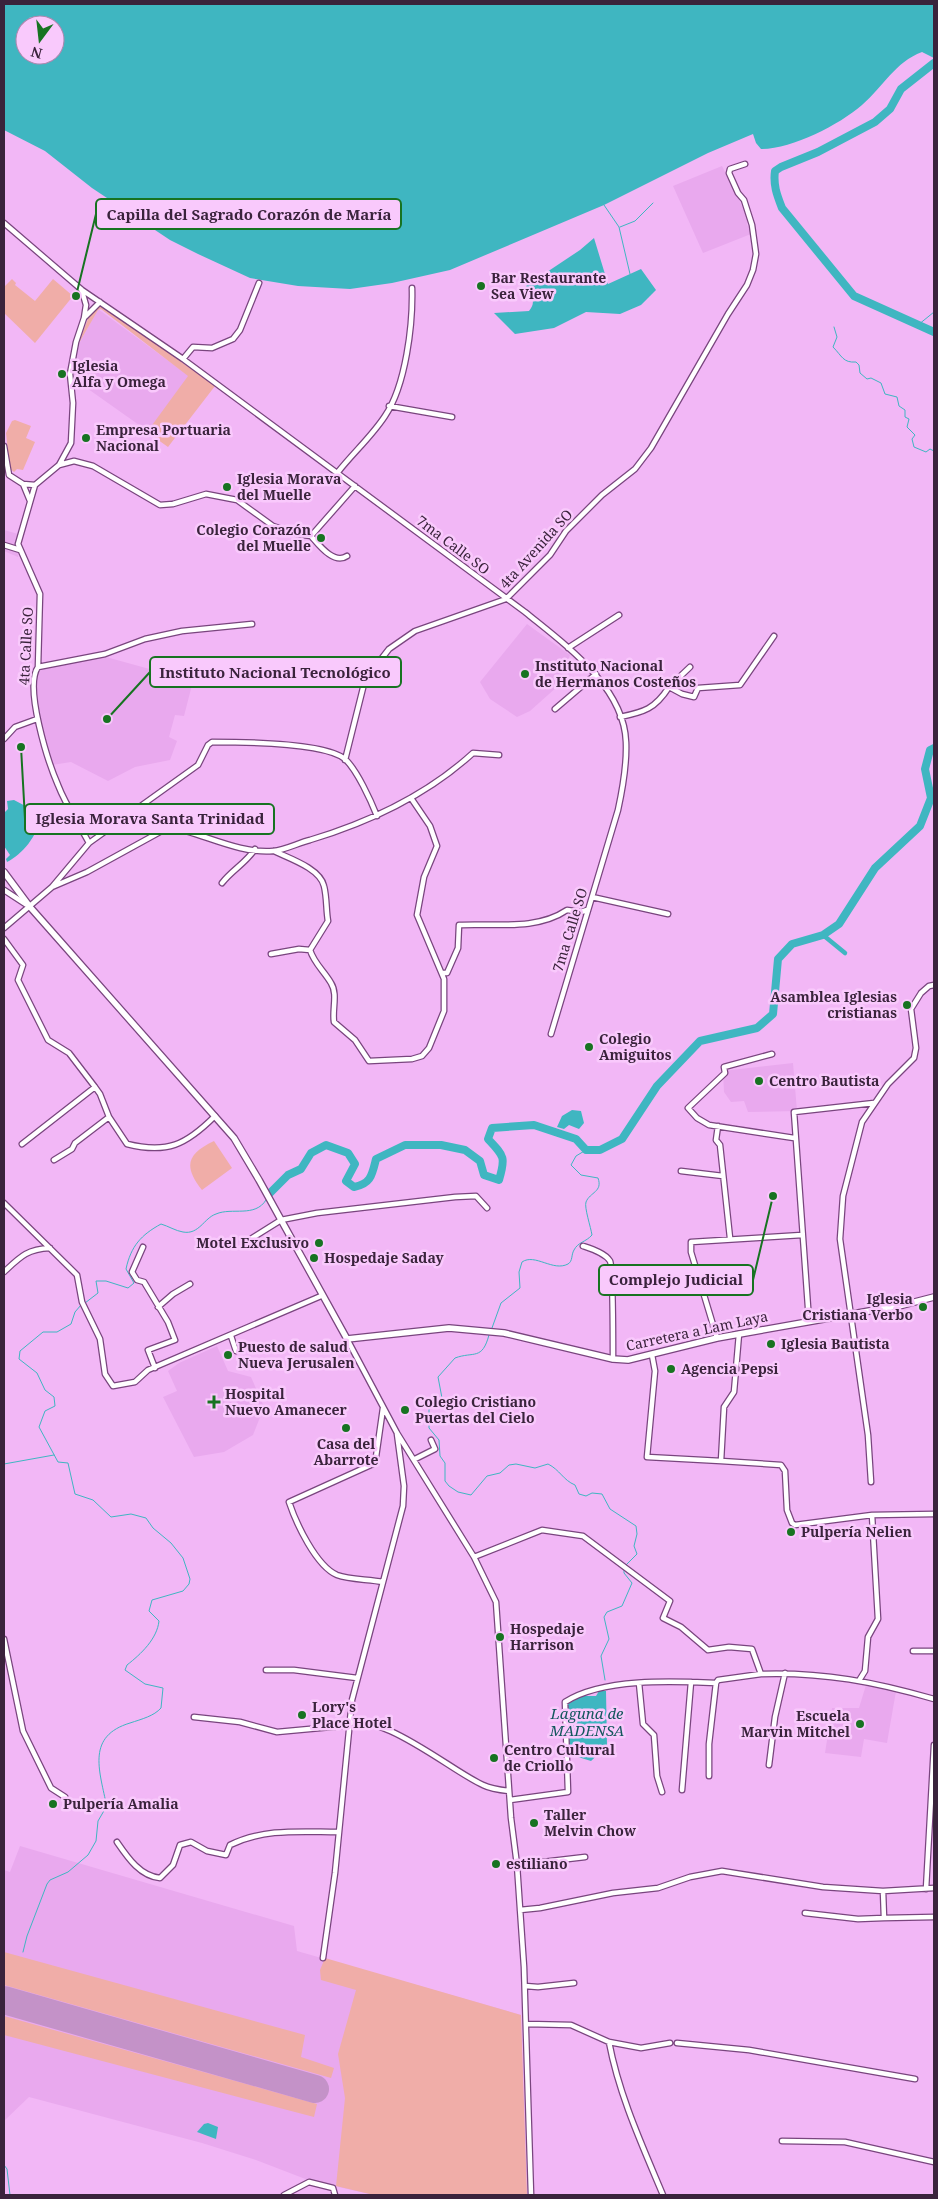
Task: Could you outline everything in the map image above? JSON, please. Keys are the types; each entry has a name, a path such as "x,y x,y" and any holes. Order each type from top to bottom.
{"main road":[{"path":"4,872 30,907 234,1138 266,1193 321,1296 347,1339"},
{"name":"Carretera a Lam Laya","path":"347,1339 449,1328 504,1333 628,1360 717,1338 851,1315 934,1297"}],"street":[{"name":"4ta Avenida SO","path":"345,760 365,680 389,649 416,631 506,599 550,555 566,531 602,495 640,462 651,448 728,314 747,285 755,262 752,225 744,200 738,193 729,173 730,169 745,164"},
{"name":"7ma Calle SO","path":"4,223 82,290 183,359 338,472 506,599 568,648 596,674 607,688 620,716 626,740 625,776 618,810 551,1034"},
{"path":"183,359 193,347 212,348 232,339 240,330 259,283"},
{"path":"338,472 386,415 402,372 409,342 412,317 412,288"},
{"path":"4,545 20,550 19,535 35,485 59,465 67,452 73,434 74,403 70,374 86,305 82,290"},
{"path":"84,318 100,302"},
{"path":"389,406 452,417"},
{"path":"4,446 9,475 23,484 35,485"},
{"path":"67,452 74,461"},
{"path":"59,465 74,461 85,463 107,472 160,505 173,504 199,494 213,494 241,502 273,526 297,534 311,536 335,558 341,559 347,556"},
{"path":"23,484 30,500"},
{"path":"311,536 355,486"},
{"name":"4ta Calle SO","path":"20,550 40,594 38,667 33,674 37,719 58,785 89,843"},
{"path":"568,648 619,615"},
{"path":"38,667 102,655 145,639 182,631 252,624"},
{"path":"669,687 682,694 694,697 698,688 740,686 774,636"},
{"path":"620,716 644,712 683,676 690,667"},
{"path":"555,709 596,674"},
{"path":"4,739 15,727 37,719"},
{"path":"4,928 52,887 89,843 198,765 208,745 212,742 247,742 327,750 345,760 369,795 378,816"},
{"path":"274,851 378,816 447,777 473,753 499,755"},
{"path":"310,950 319,968 332,983 334,992 334,1022 355,1040 370,1061 412,1059 422,1056 429,1048 444,1011 445,990 442,973 417,914 424,877 437,846 430,826 411,798"},
{"path":"52,887 87,872 169,827 212,840 274,851 313,871 324,885 328,922 310,950"},
{"path":"222,884 231,872 250,857 255,849"},
{"path":"4,890 30,907"},
{"path":"592,897 668,914"},
{"path":"442,973 447,973 458,948 459,925 515,925 558,916 566,910 581,912 587,910"},
{"path":"4,939 23,965 18,980 48,1040 69,1053 95,1087 109,1117 127,1144 149,1150 172,1146 196,1135 215,1116"},
{"path":"272,954 299,949 310,950"},
{"path":"871,1482 868,1435 840,1239 841,1211 853,1162 853,1153 862,1122 888,1084 914,1058 916,1048 911,1009 921,993 929,986 934,985"},
{"path":"772,1054 724,1066 725,1073 688,1108 697,1118 709,1125 794,1138"},
{"path":"22,1144 95,1087"},
{"path":"808,1321 794,1138 794,1112 874,1103"},
{"path":"54,1160 72,1149 74,1143 109,1117"},
{"path":"718,1126 716,1140 720,1145 730,1238"},
{"path":"681,1171 723,1176"},
{"path":"249,1240 282,1223 317,1213 476,1196 487,1208"},
{"path":"4,1203 77,1275 84,1308 100,1339 105,1374 113,1386 135,1382 148,1370 321,1296"},
{"path":"717,1338 689,1245 691,1242 730,1238 802,1235"},
{"path":"583,1246 599,1252 610,1262 612,1277 613,1358"},
{"path":"143,1247 132,1272 137,1280 144,1282 175,1340 148,1350 155,1368"},
{"path":"4,1272 23,1254 34,1248 50,1248"},
{"path":"158,1307 173,1294 190,1284"},
{"path":"721,1461 724,1407 734,1392 739,1334"},
{"path":"231,1336 236,1351"},
{"path":"347,1339 396,1432 415,1459 474,1557 496,1602 525,1986 531,2195"},
{"path":"652,1355 655,1371 648,1457 781,1465 784,1471 789,1517 795,1525 872,1516 934,1514"},
{"path":"383,1408 376,1457 372,1464 289,1502 308,1544 330,1571 339,1576 383,1582"},
{"path":"323,1958 333,1891 350,1721 357,1678 403,1506 404,1486 396,1432"},
{"path":"415,1459 435,1449 431,1440"},
{"path":"860,1680 865,1671 868,1637 878,1619 872,1516"},
{"path":"474,1557 542,1530 583,1536 670,1601 664,1618 681,1627 708,1650 729,1647 752,1649 761,1674"},
{"path":"4,1639 19,1717 30,1750 51,1788 65,1797"},
{"path":"913,1651 934,1652"},
{"path":"266,1670 294,1670 357,1678"},
{"path":"769,1765 775,1717 785,1673"},
{"path":"510,1800 568,1792 565,1702 573,1697 594,1690 640,1683 716,1683 718,1680 785,1673 860,1680 934,1699"},
{"path":"682,1790 691,1682"},
{"path":"640,1683 643,1724 654,1735 657,1776 662,1792"},
{"path":"709,1776 709,1744 716,1683"},
{"path":"194,1717 240,1722 277,1732 342,1726 350,1721 370,1724 420,1746 481,1785 509,1791"},
{"path":"926,1889 934,1745"},
{"path":"117,1842 127,1857 142,1871 151,1877 160,1878 173,1865 180,1845 191,1842 208,1852 226,1855 230,1845 251,1836 281,1832 338,1832"},
{"path":"517,1865 585,1857"},
{"path":"520,1910 549,1907 614,1893 658,1888 690,1877 722,1871 823,1887 883,1891 934,1888"},
{"path":"883,1891 884,1918"},
{"path":"805,1913 858,1919 934,1917"},
{"path":"525,1986 568,1985 574,1982"},
{"path":"526,2024 571,2025 609,2042 641,2048 670,2043"},
{"path":"609,2042 616,2074 621,2082 625,2100 663,2195"},
{"path":"677,2043 750,2050 915,2078"},
{"path":"782,2141 845,2142 934,2162"},
{"path":"284,2195 309,2182 333,2188 335,2195"}],"shaded area":[{"path":"722,166 748,218 747,224 751,234 703,253 673,186"},
{"path":"12,279 16,283 15,285 35,301 53,279 73,296 35,343 4,313 4,287"},
{"path":"101,304 215,386 168,447 147,432 188,376 101,309 98,310 78,345 89,316"},
{"path":"98,309 189,376 149,432 74,379 74,366 79,344"},
{"path":"15,420 31,426 26,438 35,442 23,470 17,469 14,472 10,469 6,433 12,421"},
{"path":"4,530 18,534 18,557 4,551"},
{"name":"Instituto Nacional de Hermanos Costeños","path":"527,624 570,655 558,686 530,711 517,717 490,699 480,682"},
{"path":"106,657 193,681 184,716 175,715 169,737 177,741 170,760 135,767 108,781 71,762 52,765 40,723 36,684 37,674 44,668"},
{"name":"Centro Bautista","path":"793,1063 797,1111 748,1112 744,1101 731,1102 724,1092 723,1071"},
{"path":"214,1141 232,1168 202,1190 192,1174 191,1161 198,1151"},
{"name":"Hospital Nuevo Amanecer","path":"217,1346 228,1371 251,1377 264,1407 253,1435 224,1452 194,1457 163,1397 177,1391 168,1371 179,1363"},
{"name":"Escuela Marvin Mitchel","path":"866,1685 896,1691 887,1743 864,1739 861,1757 825,1753 832,1708 859,1708"},
{"path":"20,1846 294,1926 297,1951 521,2015 527,2195 374,2195 308,2180 256,2160 202,2143 29,2097 5,2120 4,1870 10,1872"},
{"path":"4,1952 305,2035 301,2057 334,2068 331,2078 4,1985"},
{"path":"325,1958 521,2015 527,2195 374,2195 336,2186 345,2098 338,2054 356,1990 321,1980 320,1970"},
{"path":"4,2016 317,2104 314,2117 4,2035"}],"water":[{"path":"4,4 934,4 934,58 922,52 913,56 897,68 862,105 828,128 787,145 761,149 756,143 753,134 708,153 604,205 450,270 392,283 350,289 298,286 250,278 170,240 92,188 45,151 4,130"},
{"path":"594,238 608,284 641,269 656,290 641,305 620,314 586,312 554,328 515,334 494,313 529,311 533,302 526,286 580,250"},
{"path":"14,800 33,810 41,817 36,831 28,844 13,859 7,862 6,859 10,855 4,846 4,813 8,809 7,801"},
{"path":"572,1110 581,1111 584,1123 579,1129 569,1125 564,1129 557,1127 562,1116"},
{"name":"Laguna de MADENSA","path":"599,1691 606,1691 607,1746 591,1761 571,1757 569,1749 568,1704 581,1696 596,1696"},
{"path":"208,2123 218,2127 216,2139 197,2132 204,2124"}],"waterway":[{"path":"934,63 901,89 890,109 875,122 818,152 775,171 776,190 782,208 854,296 934,332"},
{"path":"620,227 635,221 653,203"},
{"path":"604,205 619,227 630,274"},
{"path":"918,325 934,312"},
{"path":"834,327 837,337 833,347 845,360 856,362 859,365 860,373 867,379 871,378 881,383 885,394 897,397 899,406 905,410 905,417 909,419 907,427 915,435 912,439 914,447 926,452 930,449 934,451"},
{"path":"270,1193 288,1175 301,1169 311,1153 326,1145 348,1153 355,1164 346,1181 354,1187 364,1184 370,1178 376,1159 405,1145 441,1145 465,1150 480,1161 484,1175 499,1180 503,1161 500,1153 488,1139 492,1128 534,1125 576,1139 586,1150 600,1150 622,1139 657,1086 700,1041 757,1028 773,1014 778,959 792,944 823,935 839,924 875,868 920,826 931,798 925,769 930,750 934,748"},
{"path":"823,935 845,953"},
{"path":"492,1328 501,1303 520,1288 519,1272 522,1262 533,1260 556,1266 568,1264 576,1247 592,1235 586,1202 599,1186 598,1178 581,1175 571,1165 576,1156 586,1150"},
{"path":"85,1303 98,1293 96,1281 106,1281 128,1288 134,1283 126,1269 131,1254 142,1237 161,1224 180,1231 189,1232 197,1229 216,1214 256,1209 266,1200"},
{"path":"23,1952 27,1936 47,1884 50,1880 68,1872 88,1855 96,1841 98,1821 105,1809 106,1803 99,1766 99,1755 107,1736 116,1729 143,1719 161,1708 163,1688 145,1684 125,1670 127,1665 148,1646 158,1628 159,1621 149,1611 152,1600 183,1591 189,1584 190,1579 183,1558 171,1543 153,1528 146,1518 131,1514 111,1517 93,1500 75,1494 68,1463 58,1462 39,1427 45,1411 55,1406 54,1397 45,1390 37,1373 19,1359 20,1351 43,1332 57,1332 71,1324 75,1312 81,1305"},
{"path":"489,1335 480,1352 455,1358 438,1377 442,1398 429,1409 429,1428 439,1440 440,1456 445,1463 445,1481 458,1492 471,1495 487,1476 500,1473 509,1465 516,1464 535,1468 548,1464 575,1485 579,1494 586,1496 592,1493 602,1494 610,1509 636,1526 637,1534 634,1546 637,1554 624,1567 624,1573 632,1583 622,1606 607,1612 604,1617 609,1639 601,1656 605,1680"},
{"path":"4,1464 54,1455"},
{"path":"4,2165 7,2169 10,2195"}],"runway":[{"path":"4,2000 315,2089"}],"place":[{"name":"Bar Restaurante Sea View","path":"481,286"},
{"name":"Capilla del Sagrado Corazón de María","path":"76,296"},
{"name":"Iglesia Alfa y Omega","path":"62,374"},
{"name":"Empresa Portuaria Nacional","path":"86,438"},
{"name":"Iglesia Morava del Muelle","path":"227,487"},
{"name":"Colegio Corazón del Muelle","path":"321,538"},
{"name":"Instituto Nacional de Hermanos Costeños","path":"525,674"},
{"name":"Instituto Nacional Tecnológico","path":"107,719"},
{"name":"Iglesia Morava Santa Trinidad","path":"21,747"},
{"name":"Asamblea Iglesias cristianas","path":"907,1005"},
{"name":"Colegio Amiguitos","path":"589,1047"},
{"name":"Centro Bautista","path":"759,1081"},
{"name":"Complejo Judicial","path":"773,1196"},
{"name":"Motel Exclusivo","path":"319,1243"},
{"name":"Hospedaje Saday","path":"314,1258"},
{"name":"Iglesia Cristiana Verbo","path":"923,1307"},
{"name":"Iglesia Bautista","path":"771,1344"},
{"name":"Puesto de salud Nueva Jerusalen","path":"228,1355"},
{"name":"Agencia Pepsi","path":"671,1369"},
{"name":"Hospital Nuevo Amanecer","path":"214,1402"},
{"name":"Colegio Cristiano Puertas del Cielo","path":"405,1410"},
{"name":"Casa del Abarrote","path":"346,1428"},
{"name":"Pulpería Nelien","path":"791,1532"},
{"name":"Hospedaje Harrison","path":"500,1637"},
{"name":"Lory's Place Hotel","path":"302,1715"},
{"name":"Escuela Marvin Mitchel","path":"860,1724"},
{"name":"Centro Cultural de Criollo","path":"494,1758"},
{"name":"Pulpería Amalia","path":"53,1804"},
{"name":"Taller Melvin Chow","path":"534,1823"},
{"name":"estiliano","path":"496,1864"}]}
